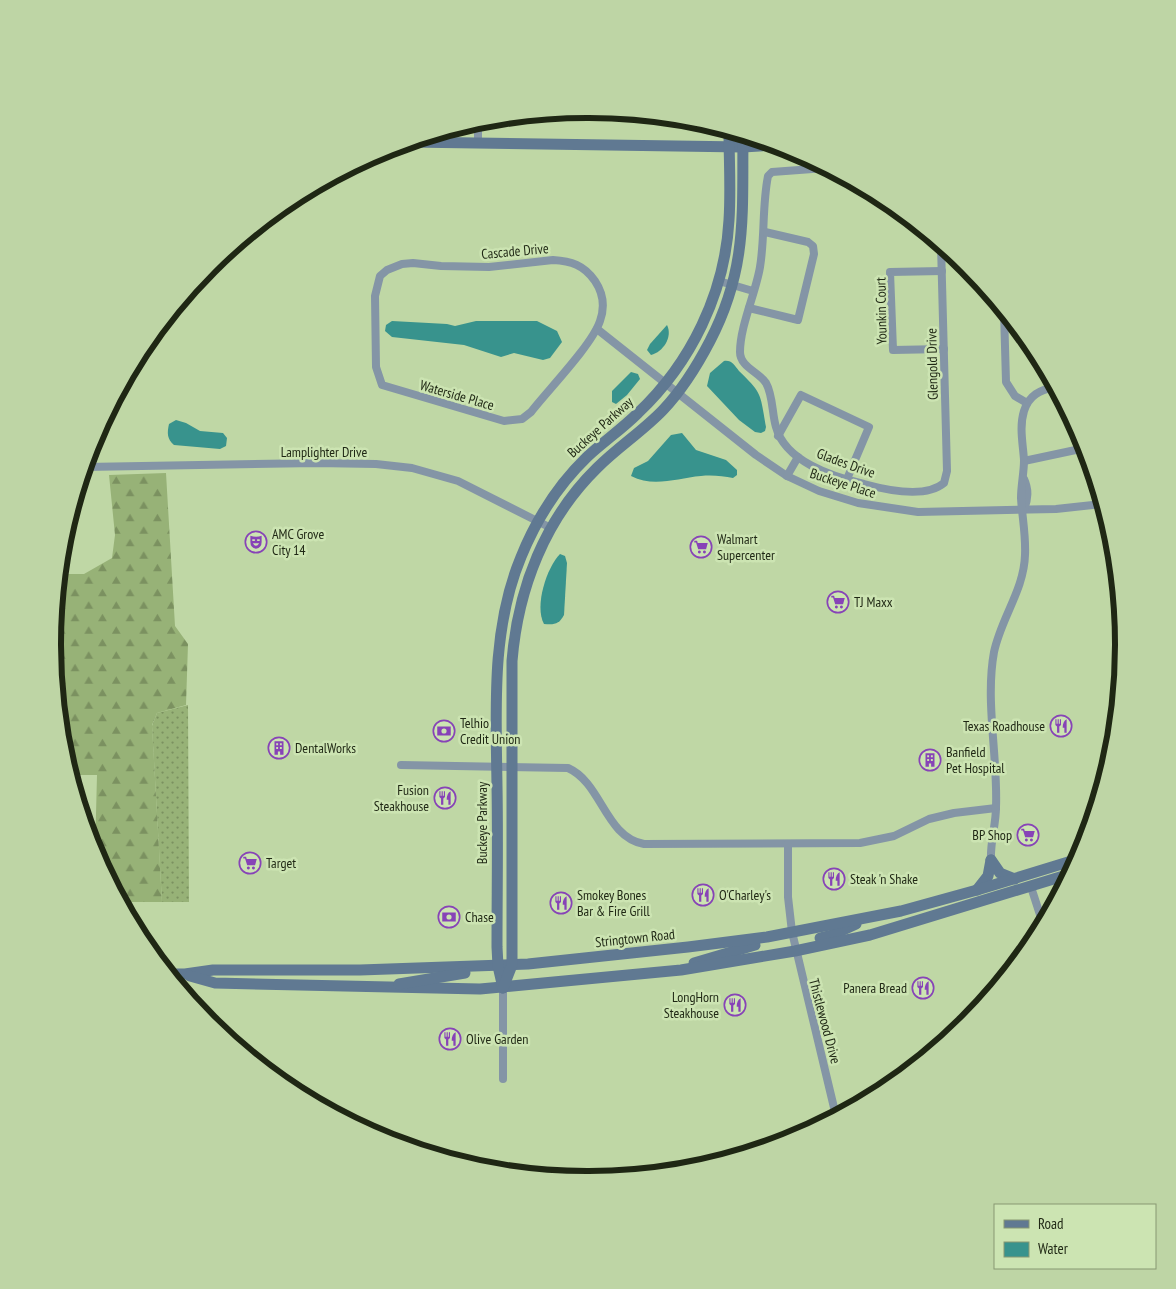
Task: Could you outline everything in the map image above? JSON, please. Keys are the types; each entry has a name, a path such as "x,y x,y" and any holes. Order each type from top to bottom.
{"main road":[{"name":"Buckeye Parkway","path":"503,988 499,969 497,766 497,671 501,622 516,568 538,521 567,479 586,458 636,415 666,383 698,332 719,281 729,221 730,138"},
{"path":"431,142 757,146"},
{"name":"Buckeye Parkway","path":"503,988 512,965 512,661 517,621 527,580 551,528 577,490 597,468 647,425 677,393 709,344 732,285 740,254 744,220 743,142"},
{"path":"992,860 1000,873 1015,879"},
{"path":"977,890 988,876 992,860"},
{"name":"Stringtown Road","path":"177,974 214,970 499,969 512,965 688,947 792,932 863,918 977,890 1067,862"},
{"path":"1031,887 1032,880 1064,869"},
{"name":"Stringtown Road","path":"186,974 215,983 386,988 503,988 682,970 795,951 922,921 1060,877"},
{"path":"795,951 814,939 832,935 853,926 863,918"},
{"path":"682,970 697,962 748,946 777,942 792,932"},
{"path":"386,988 408,981 499,969"}],"street":[{"path":"478,130 478,143"},
{"path":"764,232 808,242 813,246 814,254 798,320 749,308 760,270 768,176 772,172 814,169"},
{"name":"Glengold Drive","path":"941,254 948,471 944,483"},
{"name":"Cascade Drive","path":"381,274 394,266 408,263 489,267 553,260 567,261 586,269 598,286 603,298 603,308 597,328"},
{"name":"Younkin Court","path":"942,271 890,272 893,350 944,349"},
{"name":"Waterside Place","path":"381,274 374,296 376,367 382,384 504,421 522,419 531,412 597,328"},
{"path":"719,281 753,291"},
{"name":"Glades Drive","path":"749,308 740,349 741,357 744,364 761,376 768,389 778,436 788,451 847,479 876,487 920,492 937,488 944,483"},
{"path":"1004,322 1006,382 1015,396 1027,403"},
{"name":"Buckeye Place","path":"597,328 756,455 787,476 839,498 899,511 1056,509 1096,505"},
{"path":"992,860 991,848 996,808 993,663 1000,629 1012,604 1024,567 1024,510 1028,499 1028,487 1024,479 1022,424 1027,403 1036,393 1048,389"},
{"path":"778,436 801,395 869,427 847,479"},
{"path":"1024,461 1077,450"},
{"name":"Glades Drive","path":"787,476 798,457"},
{"name":"Lamplighter Drive","path":"92,468 316,463 376,464 412,468 458,481 551,528"},
{"path":"401,765 563,766 573,770 582,777 620,831 637,843 717,846 860,843 894,836 929,819 954,813 996,808"},
{"name":"Thistlewood Drive","path":"788,844 788,897 795,951 834,1110"},
{"path":"1031,887 1040,915"},
{"name":"Buckeye Parkway","path":"503,988 503,1079"}],"green space":[{"path":"166,473 175,626 188,644 186,705 157,713 152,725 162,902 129,902 116,877 96,831 97,775 78,775 66,713 62,679 61,644 62,610 66,574 84,574 112,558 115,535 109,475"},
{"path":"188,705 189,902 162,902 152,726 157,713"}],"water":[{"path":"392,321 455,326 476,321 537,321 557,331 562,342 550,358 543,360 514,353 501,357 464,345 392,337 385,331 386,325"},
{"path":"667,325 669,334 666,343 659,351 651,355 647,350 650,344"},
{"path":"724,361 733,363 757,390 763,408 765,431 761,433 755,432 739,420 707,386 710,373"},
{"path":"631,372 638,374 640,379 627,395 616,404 612,402 612,391"},
{"path":"176,420 200,431 223,433 227,438 226,446 220,449 174,445 168,436 168,430 169,424"},
{"path":"682,433 696,450 726,460 737,470 737,475 733,478 705,476 657,482 640,480 631,476 634,468 648,461 671,435"},
{"path":"560,554 565,556 567,563 564,615 556,623 544,624 540,607 543,587 555,560"}],"place":[{"name":"AMC Grove City 14","path":"256,542"},
{"name":"Walmart Supercenter","path":"701,547"},
{"name":"TJ Maxx","path":"838,602"},
{"name":"Texas Roadhouse","path":"1061,726"},
{"name":"Telhio Credit Union","path":"444,731"},
{"name":"DentalWorks","path":"279,748"},
{"name":"Banfield Pet Hospital","path":"930,760"},
{"name":"Fusion Steakhouse","path":"445,798"},
{"name":"BP Shop","path":"1028,835"},
{"name":"Target","path":"250,863"},
{"name":"Steak 'n Shake","path":"834,879"},
{"name":"O'Charley's","path":"703,895"},
{"name":"Smokey Bones Bar & Fire Grill","path":"561,903"},
{"name":"Chase","path":"449,917"},
{"name":"Panera Bread","path":"923,988"},
{"name":"LongHorn Steakhouse","path":"735,1005"},
{"name":"Olive Garden","path":"450,1039"}]}
